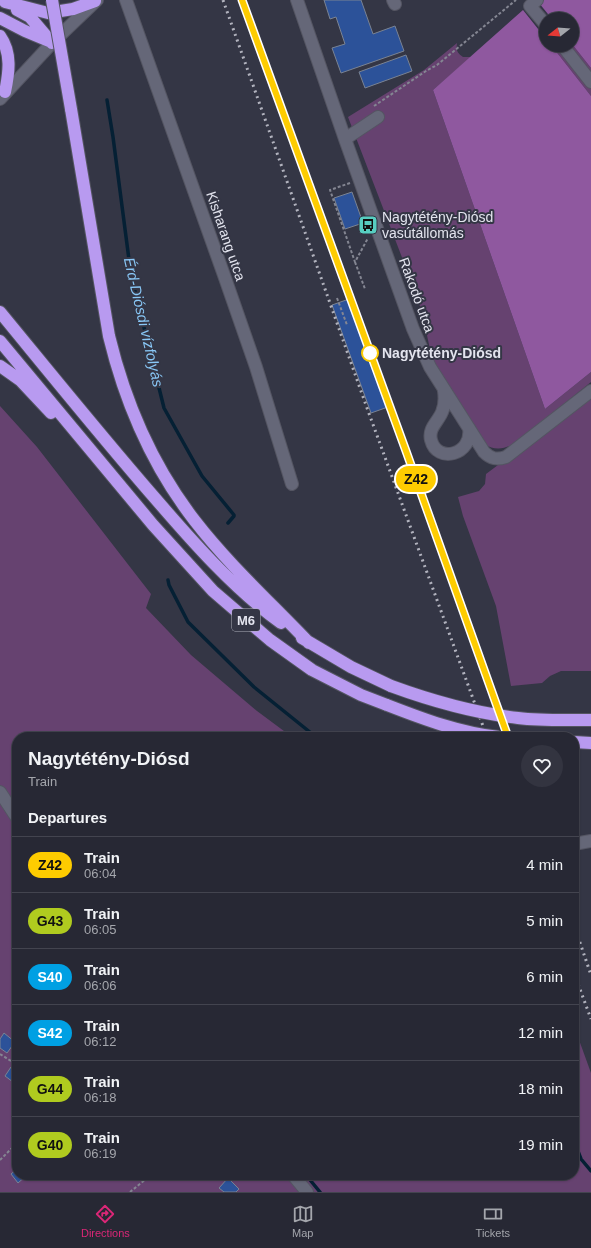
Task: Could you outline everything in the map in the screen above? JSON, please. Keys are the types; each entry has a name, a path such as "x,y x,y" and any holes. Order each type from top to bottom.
{"highway":[{"path":"52,0 109,336 123,383 149,446 177,495 196,522 231,562 309,643"},
{"path":"3,1 48,13 73,9 96,1"},
{"path":"3,1 30,17 52,42"},
{"path":"0,18 25,31 52,42"},
{"path":"0,36 4,41 8,52 8,74 3,96"},
{"path":"0,312 169,515 228,577 273,617 309,643 351,667 391,686 460,708 518,718 591,720"},
{"path":"0,341 84,442"},
{"path":"0,366 20,380 44,407 84,442"},
{"name":"M6","path":"84,442 184,560 213,591 270,640 312,670 361,695 423,719 473,732"},
{"path":"579,742 591,743"}],"street":[{"name":"Kisharang utca","path":"126,0 256,367 292,484"},
{"name":"Rakodó utca","path":"298,0 345,140 413,329 430,367 484,452 490,458 499,459 506,457 591,391"},
{"path":"3,96 52,42 96,1"},
{"path":"534,3 539,13"},
{"path":"567,52 591,82"},
{"path":"345,140 378,117"},
{"path":"444,391 444,405 442,412 431,429 430,435 434,447 443,453 454,454 459,452 467,444 470,434 469,428"},
{"path":"0,792 12,810"},
{"path":"579,843 591,841"},
{"path":"297,1180 307,1192"}],"path":[{"path":"378,117 373,107 437,65 516,0"},
{"path":"360,180 330,190 364,288"},
{"path":"355,262 376,225"},
{"path":"337,298 347,325"},
{"path":"0,1054 11,1062"},
{"path":"0,1160 12,1148"},
{"path":"130,1192 145,1180"}],"shaded area":[{"path":"543,0 591,0 591,68 578,52 579,12 546,12 539,3"},
{"path":"523,10 539,30 539,52 556,52 591,96 591,372 545,409 433,90"},
{"path":"457,43 459,54 463,57 471,57 433,90 545,409 591,372 591,382 514,444 499,448 492,448 484,444 440,376 431,354 422,312 348,117 424,70"},
{"path":"556,52 578,52 591,68 591,96"},
{"path":"591,395 591,671 561,671 550,676 542,683 511,686 496,606 463,516 458,497 479,491 485,484 486,474"},
{"path":"0,406 37,447 151,594 146,608 191,655 257,711 285,732 12,732 12,1180 579,1180 579,1040 591,1073 591,1192 0,1192"}],"building":[{"path":"324,0 361,0 373,34 395,26 404,51 341,73 332,48 345,44 336,17 330,19"},
{"path":"406,55 412,71 365,88 359,72"},
{"path":"352,192 363,223 345,229 334,198"},
{"path":"349,299 388,407 371,413 332,305"},
{"path":"4,1033 12,1040 12,1046 7,1053 0,1048 0,1039"},
{"path":"11,1067 12,1068 12,1081 5,1076"},
{"path":"226,1180 230,1180 239,1189 236,1192 224,1192 219,1188"}],"waterway":[{"name":"Érd-Diósdi vízfolyás","path":"107,100 131,275 164,408 202,476 234,515 228,523"},
{"name":"Érd-Diósdi vízfolyás","path":"168,580 169,585 188,622 254,687 310,732"},
{"name":"Érd-Diósdi vízfolyás","path":"579,1154 581,1159 591,1171"},
{"path":"310,1180 320,1192"}],"railway":[{"path":"223,0 367,408 485,732"},
{"path":"242,0 416,478 506,732"},
{"path":"579,940 591,975"},
{"path":"579,987 591,1019"}],"train":[{"name":"Z42","path":"242,0 506,732"}],"place":[{"name":"Nagytétény-Diósd vasútállomás","path":"368,225"},
{"name":"Nagytétény-Diósd","path":"370,353"}]}
